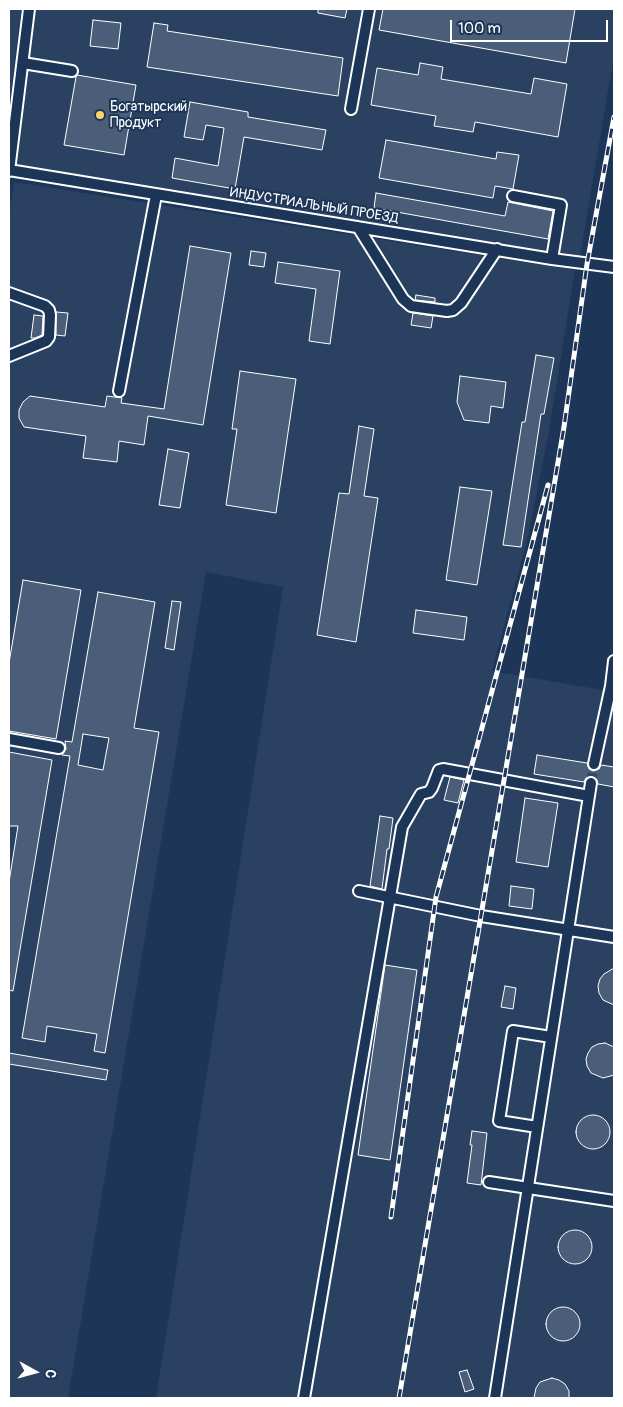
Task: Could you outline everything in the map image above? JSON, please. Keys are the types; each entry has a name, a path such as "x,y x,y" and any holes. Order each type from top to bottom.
{"street":[{"path":"9,170 29,9"},
{"path":"351,109 369,9"},
{"path":"23,64 72,71"},
{"name":"ИНДУСТРИАЛЬНЫЙ ПРОЕЗД","path":"9,170 552,259 614,267"},
{"path":"119,391 156,195"},
{"path":"513,196 561,205 552,259"},
{"path":"358,227 402,299 411,306 447,311 457,307 497,249"},
{"path":"9,293 45,306 49,310 50,315 49,336 46,341 9,356"},
{"path":"594,764 612,686 614,661"},
{"path":"9,739 59,748"},
{"path":"304,1398 402,827 421,794 429,792 439,770 443,769 589,796"},
{"path":"495,1398 591,783"},
{"path":"359,890 481,916 614,937"},
{"path":"537,1127 499,1121 513,1032 551,1037"},
{"path":"489,1182 614,1201"}],"shaded area":[{"path":"9,9 21,9 9,112"},
{"path":"36,9 614,9 614,55 580,257 17,166"},
{"path":"14,182 575,270 549,430 529,533 492,671 614,692 614,1398 156,1398 283,587 206,572 68,1398 9,1398 9,217"}],"building":[{"path":"318,9 347,9 345,18 318,13"},
{"path":"383,9 575,9 566,63 379,30"},
{"path":"93,20 121,23 118,49 90,46"},
{"path":"154,23 168,25 167,31 343,58 338,96 147,67"},
{"path":"420,63 443,67 441,79 531,94 534,78 567,84 558,137 475,122 473,132 434,126 436,116 371,105 377,68 418,75"},
{"name":"Богатырский Продукт","path":"77,75 136,85 124,155 64,145"},
{"path":"190,102 248,112 248,117 326,130 322,150 244,137 235,189 172,178 175,158 218,166 224,128 206,125 203,140 184,137"},
{"path":"386,140 496,159 497,152 519,155 513,189 495,186 493,198 379,178"},
{"path":"376,193 505,216 508,202 553,211 548,239 374,208"},
{"path":"190,246 231,253 203,425 148,416 144,445 119,441 117,462 83,458 86,436 24,427 19,418 19,410 23,402 30,396 105,407 107,396 122,398 121,403 164,409"},
{"path":"251,251 266,253 264,267 249,265"},
{"path":"278,262 340,271 330,344 309,341 316,289 275,283"},
{"path":"416,295 435,298 435,302 415,300"},
{"path":"56,312 68,313 65,336 56,335"},
{"path":"413,313 433,316 431,328 411,325"},
{"path":"34,315 43,316 42,335 31,338"},
{"path":"536,355 554,358 544,414 541,414 521,547 503,545 522,422 525,422"},
{"path":"240,371 296,379 276,513 226,505 237,429 232,429"},
{"path":"460,376 506,382 503,408 491,406 489,423 464,420 457,402"},
{"path":"359,426 374,429 364,496 378,498 356,642 317,635 339,493 349,494"},
{"path":"168,449 189,453 180,508 159,505"},
{"path":"460,487 492,491 477,585 446,580"},
{"path":"23,580 81,590 56,739 9,731 9,663"},
{"path":"98,592 155,602 134,728 159,732 105,1053 94,1051 97,1034 47,1026 45,1042 22,1038 70,756 62,755 66,749 65,741 72,742","holes":["83,734 109,738 103,770 78,765"]},
{"path":"172,601 181,602 174,650 165,648"},
{"path":"416,610 467,617 464,640 413,633"},
{"path":"9,752 52,760 13,991 9,990 9,882 18,826 9,826"},
{"path":"537,755 587,763 589,769 593,771 599,769 601,765 614,767 614,787 598,784 596,778 592,776 586,778 584,782 534,774"},
{"path":"450,777 464,780 458,803 444,800"},
{"path":"525,798 558,803 548,867 516,862"},
{"path":"380,816 393,818 382,889 370,886"},
{"path":"511,886 534,889 532,909 509,906"},
{"path":"385,965 417,970 390,1160 358,1155"},
{"path":"614,968 614,1005 603,1000 598,986 604,974"},
{"path":"505,986 516,988 513,1009 501,1007"},
{"path":"605,1043 614,1047 614,1075 603,1078 591,1073 586,1059 592,1047"},
{"path":"9,1053 108,1070 106,1080 9,1064"},
{"path":"593,1115 600,1116 605,1120 609,1125 609,1139 605,1144 600,1148 593,1149 586,1148 581,1144 577,1139 576,1132 577,1125 581,1120 586,1116"},
{"path":"472,1131 487,1133 481,1185 467,1183"},
{"path":"575,1230 582,1231 587,1235 591,1240 591,1254 587,1259 582,1263 575,1264 568,1263 563,1259 559,1254 558,1247 559,1240 563,1235 568,1231"},
{"path":"563,1307 570,1308 575,1312 579,1317 579,1331 575,1336 570,1340 563,1341 556,1340 551,1336 547,1331 546,1324 547,1317 551,1312 556,1308"},
{"path":"467,1370 474,1389 465,1392 459,1372"},
{"path":"552,1378 565,1384 569,1391 569,1398 534,1398 536,1388 540,1382"}],"tunnel":[{"path":"591,783 594,764"}],"railway":[{"path":"399,1398 564,427 587,264 614,117"},
{"path":"391,1217 436,897 548,485"}],"place":[{"name":"Богатырский Продукт","path":"100,115"}]}
